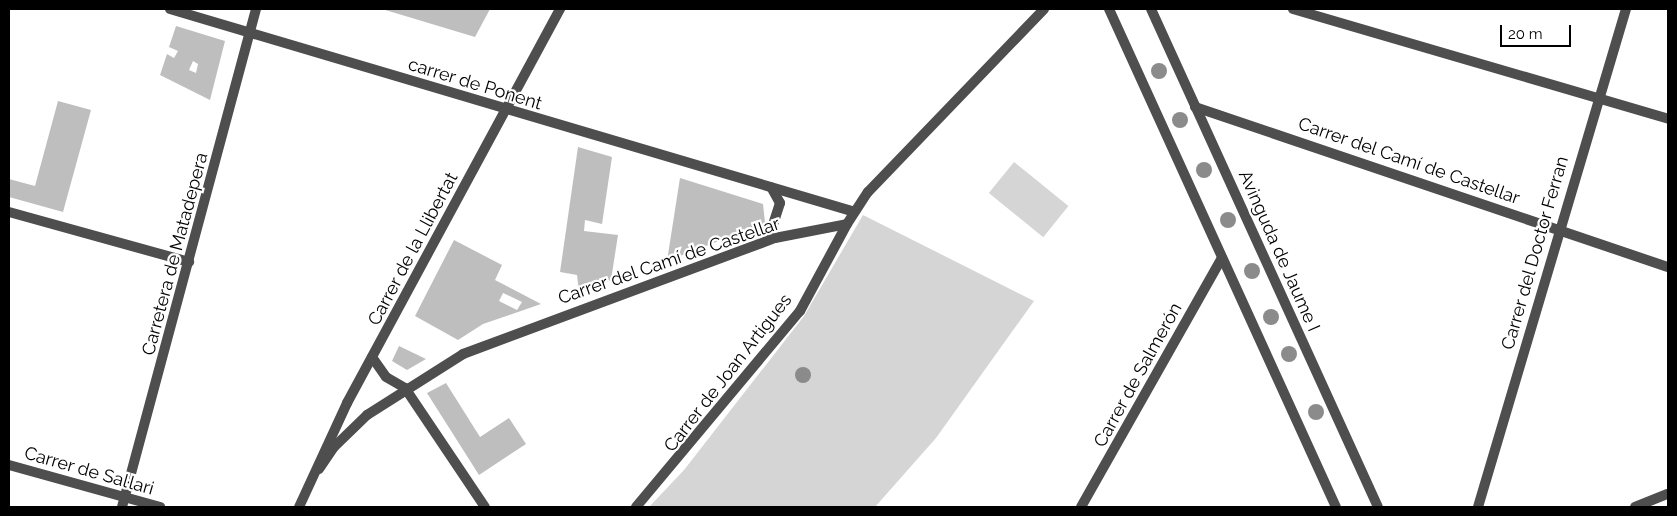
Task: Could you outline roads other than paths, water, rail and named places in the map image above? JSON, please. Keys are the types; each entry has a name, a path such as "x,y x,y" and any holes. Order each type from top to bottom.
{"street":[{"name":"carrer de Ponent","path":"170,9 508,111 856,212"},
{"name":"Carretera de Matadepera","path":"125,503 256,9"},
{"name":"Carrer de la Llibertat","path":"299,507 319,469 323,451 372,357 508,111 560,9"},
{"path":"848,224 868,192 1044,9"},
{"path":"1109,9 1336,507"},
{"name":"Avinguda de Jaume I","path":"1151,9 1378,507"},
{"path":"1293,9 1668,119"},
{"name":"Carrer del Doctor Ferran","path":"1478,507 1597,98 1626,9"},
{"name":"Carrer del Camí de Castellar","path":"1195,107 1668,267"},
{"path":"768,240 780,203 771,187"},
{"path":"9,212 189,262"},
{"name":"Carrer del Camí de Castellar","path":"319,469 360,422 405,388 462,354 768,240 848,224"},
{"name":"Carrer de Joan Artigues","path":"636,507 800,311 848,224"},
{"name":"Carrer de Salmerón","path":"1081,507 1222,258"},
{"path":"372,357 386,377 405,388 485,507"},
{"name":"Carrer de Sal·lari","path":"9,465 125,503 160,507"},
{"path":"1635,507 1668,494"}]}
